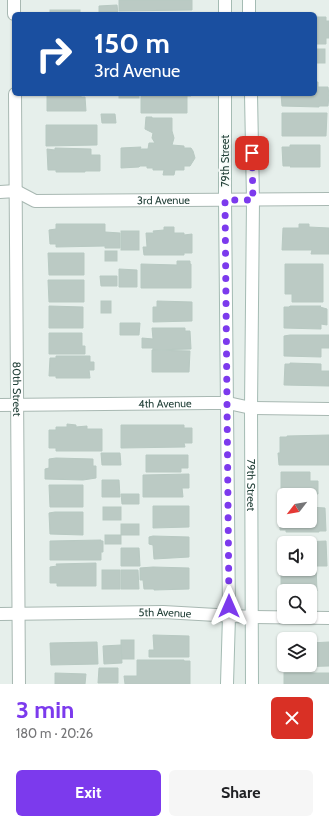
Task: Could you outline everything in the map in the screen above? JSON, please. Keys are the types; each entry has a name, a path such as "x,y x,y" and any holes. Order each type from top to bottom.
{"street":[{"path":"14,0 14,12"},
{"path":"225,0 225,12"},
{"path":"249,0 249,12"},
{"name":"80th Street","path":"15,96 18,684"},
{"name":"79th Street","path":"225,96 229,616 227,684"},
{"name":"79th Street","path":"251,96 253,200 251,408 252,684"},
{"path":"0,192 16,191"},
{"name":"3rd Avenue","path":"16,191 35,201 329,199"},
{"name":"4th Avenue","path":"0,405 228,404 251,408 329,409"},
{"name":"5th Avenue","path":"0,614 163,612 252,617 329,618"}],"building":[{"path":"119,0 192,0 192,10 119,11"},
{"path":"117,5 118,12 99,12 99,6"},
{"path":"50,10 80,10 80,12 50,12"},
{"path":"317,17 326,17 326,21 329,21 329,38 326,38 326,44 317,44"},
{"path":"317,49 325,49 325,63 317,63"},
{"path":"317,82 318,87 328,87 328,106 282,106 281,96 317,96"},
{"path":"47,96 85,97 86,111 47,111"},
{"path":"119,96 139,96 139,98 119,98"},
{"path":"141,96 187,96 187,113 141,113"},
{"path":"282,113 327,113 326,136 282,136"},
{"path":"101,114 115,114 116,123 102,123"},
{"path":"146,117 172,118 172,131 174,138 172,145 191,148 195,158 190,166 184,166 184,170 175,170 174,175 163,175 164,170 153,170 153,168 147,168 147,166 121,168 121,148 141,147 140,149 148,149 149,143 155,143 152,138 153,133 145,129"},
{"path":"46,125 97,125 97,145 46,146"},
{"path":"290,145 320,145 320,167 283,166 282,147 290,147"},
{"path":"55,148 91,149 91,155 100,155 100,171 56,172 56,170 48,170 47,149 55,150"},
{"path":"56,224 105,224 105,232 120,233 120,248 105,248 105,246 56,247 56,244 50,244 49,230 56,229"},
{"path":"299,224 309,224 309,227 329,228 329,254 311,254 312,250 282,250 283,228 299,228"},
{"path":"164,227 174,227 174,233 184,233 184,235 192,234 192,253 184,253 184,255 144,255 143,247 147,247 146,233 154,233 153,231 164,230"},
{"path":"121,231 139,231 139,250 121,250"},
{"path":"105,251 117,251 117,261 105,261"},
{"path":"48,253 84,253 84,275 49,275"},
{"path":"177,261 190,261 191,288 141,288 141,264 177,265"},
{"path":"285,264 323,264 323,302 292,302 292,294 285,294"},
{"path":"119,269 137,270 137,287 119,287"},
{"path":"100,276 117,276 117,286 101,286"},
{"path":"48,280 84,280 84,302 49,302"},
{"path":"101,301 111,301 111,313 101,313"},
{"path":"157,301 192,302 192,321 153,322 153,307 157,307"},
{"path":"49,306 83,307 83,328 49,328"},
{"path":"321,306 320,307 327,309 327,325 321,324 321,329 284,328 284,307"},
{"path":"120,323 140,323 139,335 120,335"},
{"path":"152,328 185,328 185,331 190,331 191,349 153,350 153,348 142,348 142,338 153,339"},
{"path":"49,333 82,333 82,346 85,346 85,354 49,354"},
{"path":"329,335 329,348 321,348 321,357 284,356 284,336"},
{"path":"152,350 190,351 189,372 152,372"},
{"path":"56,356 90,356 90,362 94,362 94,370 89,370 90,378 56,378 56,376 49,376 50,358 56,358"},
{"path":"285,364 321,364 321,371 329,371 329,386 284,385"},
{"path":"67,424 76,425 76,427 87,426 87,429 102,429 102,451 56,451 56,448 49,448 49,430 56,430 56,427 67,427"},
{"path":"121,425 184,425 184,428 192,428 192,443 184,443 185,447 121,448"},
{"path":"329,435 329,465 279,465 278,453 280,453 280,437"},
{"path":"101,453 120,453 121,465 102,465"},
{"path":"146,455 188,455 188,468 181,468 181,472 146,472"},
{"path":"49,459 93,459 93,466 96,466 96,478 83,480 45,479 45,469 49,468"},
{"path":"281,472 310,472 310,481 318,481 318,494 317,488 281,488"},
{"path":"189,474 189,488 182,488 183,497 143,497 143,475"},
{"path":"102,480 119,480 120,497 102,497"},
{"path":"49,485 83,485 83,507 50,507"},
{"path":"121,494 139,494 139,504 122,504"},
{"path":"153,506 189,506 189,527 153,528"},
{"path":"103,507 121,507 121,520 103,520"},
{"path":"317,507 325,508 326,531 286,532 286,530 280,530 280,528 317,528"},
{"path":"83,512 83,535 50,534 49,513"},
{"path":"121,524 139,524 139,535 121,535"},
{"path":"105,535 121,535 121,544 105,544"},
{"path":"149,537 189,537 189,557 154,559 153,545 149,544"},
{"path":"50,541 103,541 103,552 101,552 101,560 50,560"},
{"path":"317,541 326,541 327,566 317,566"},
{"path":"121,548 139,548 140,566 121,566"},
{"path":"96,563 96,586 57,586 57,583 50,583 50,567 57,566 56,564"},
{"path":"140,568 189,568 189,589 144,589 143,580 140,580"},
{"path":"102,570 120,570 120,589 102,589"},
{"path":"121,570 138,570 139,589 121,589"},
{"path":"281,576 316,576 317,584 281,584"},
{"path":"153,635 189,636 189,657 149,657 149,650 154,650"},
{"path":"121,640 134,640 134,659 121,659"},
{"path":"97,642 98,664 51,665 50,643"},
{"path":"329,642 329,666 317,666 317,643"},
{"path":"121,645 122,663 104,664 103,646"},
{"path":"137,660 190,661 190,684 125,684 124,676 137,676"},
{"path":"99,668 118,668 118,683 98,683"},
{"path":"55,673 86,674 85,684 55,684"},
{"path":"284,673 329,673 329,684 284,684"}],"route":[{"path":"229,606 225,200 253,200 252,153"}]}
